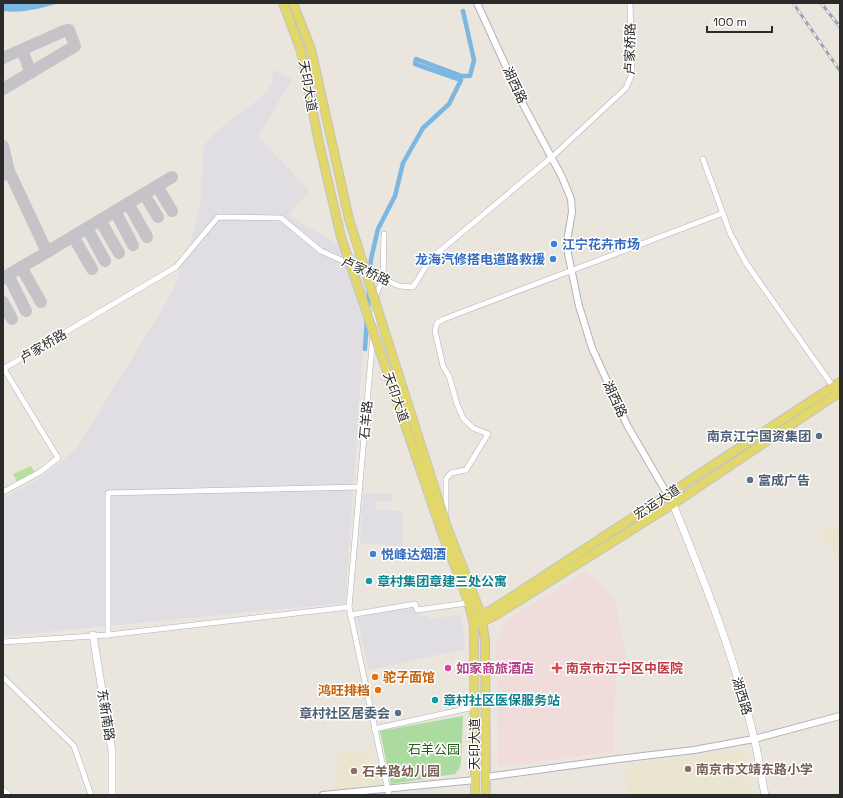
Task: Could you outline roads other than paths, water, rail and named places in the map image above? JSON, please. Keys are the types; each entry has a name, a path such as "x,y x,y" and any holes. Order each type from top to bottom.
{"main road":[{"name":"天印大道","path":"283,3 301,50 319,143 341,237 444,529 482,618 485,640 486,795"},
{"name":"天印大道","path":"293,3 311,49 349,219 473,622 475,795"},
{"name":"宏运大道","path":"482,618 493,609 668,495 838,391"},
{"name":"宏运大道","path":"473,622 672,504 838,391"},
{"name":"湖西路","path":"672,504 711,601 743,696 765,795"},
{"name":"东新南路","path":"93,635 112,751 112,795"}],"street":[{"name":"湖西路","path":"477,3 524,106 552,157 571,200 572,212 567,240 568,254 579,306 592,348 627,425 672,504"},
{"name":"卢家桥路","path":"4,369 176,267 218,217 281,218 321,251 399,286 413,287 428,263 435,255 552,157 626,88 630,82 632,74 630,3"},
{"path":"703,160 730,233 746,263 838,391"},
{"path":"444,529 446,511 446,479 451,473 466,470 488,434 473,428 463,418 457,404 449,376 443,366 435,331 437,323 444,319 723,214"},
{"name":"石羊路","path":"384,234 383,279 377,292 349,607 389,795"},
{"path":"3,492 40,472 58,458 4,369"},
{"path":"108,635 108,492 360,488"},
{"path":"350,615 415,604 417,610 468,603"},
{"path":"3,642 108,635 349,607"},
{"path":"3,677 74,746 91,795"},
{"path":"374,729 474,707"},
{"path":"486,777 694,750 754,740 840,716"},
{"path":"323,795 475,780"},
{"path":"3,790 9,795"}],"water":[{"path":"3,3 59,3 31,10 9,12 3,11"}],"waterway":[{"path":"370,275 371,259 378,229 395,196 403,163 423,128 449,104 461,80 415,64 416,59 462,76 470,76 474,60 463,11"},
{"path":"368,309 369,289"},
{"path":"365,349 367,319"}],"railway":[{"path":"793,3 840,71"},
{"path":"821,3 840,27"}],"place":[{"name":"江宁花卉市场","path":"554,244"},
{"name":"龙海汽修搭电道路救援","path":"553,259"},
{"name":"南京江宁国资集团","path":"819,436"},
{"name":"富成广告","path":"750,480"},
{"name":"悦峰达烟酒","path":"373,554"},
{"name":"章村集团章建三处公寓","path":"369,581"},
{"name":"如家商旅酒店","path":"448,668"},
{"name":"南京市江宁区中医院","path":"557,668"},
{"name":"驼子面馆","path":"375,677"},
{"name":"鸿旺排档","path":"378,690"},
{"name":"章村社区医保服务站","path":"435,700"},
{"name":"章村社区居委会","path":"398,713"},
{"name":"南京市文靖东路小学","path":"688,769"},
{"name":"石羊路幼儿园","path":"354,771"}],"park label":[{"name":"石羊公园","path":"434,749"}]}
